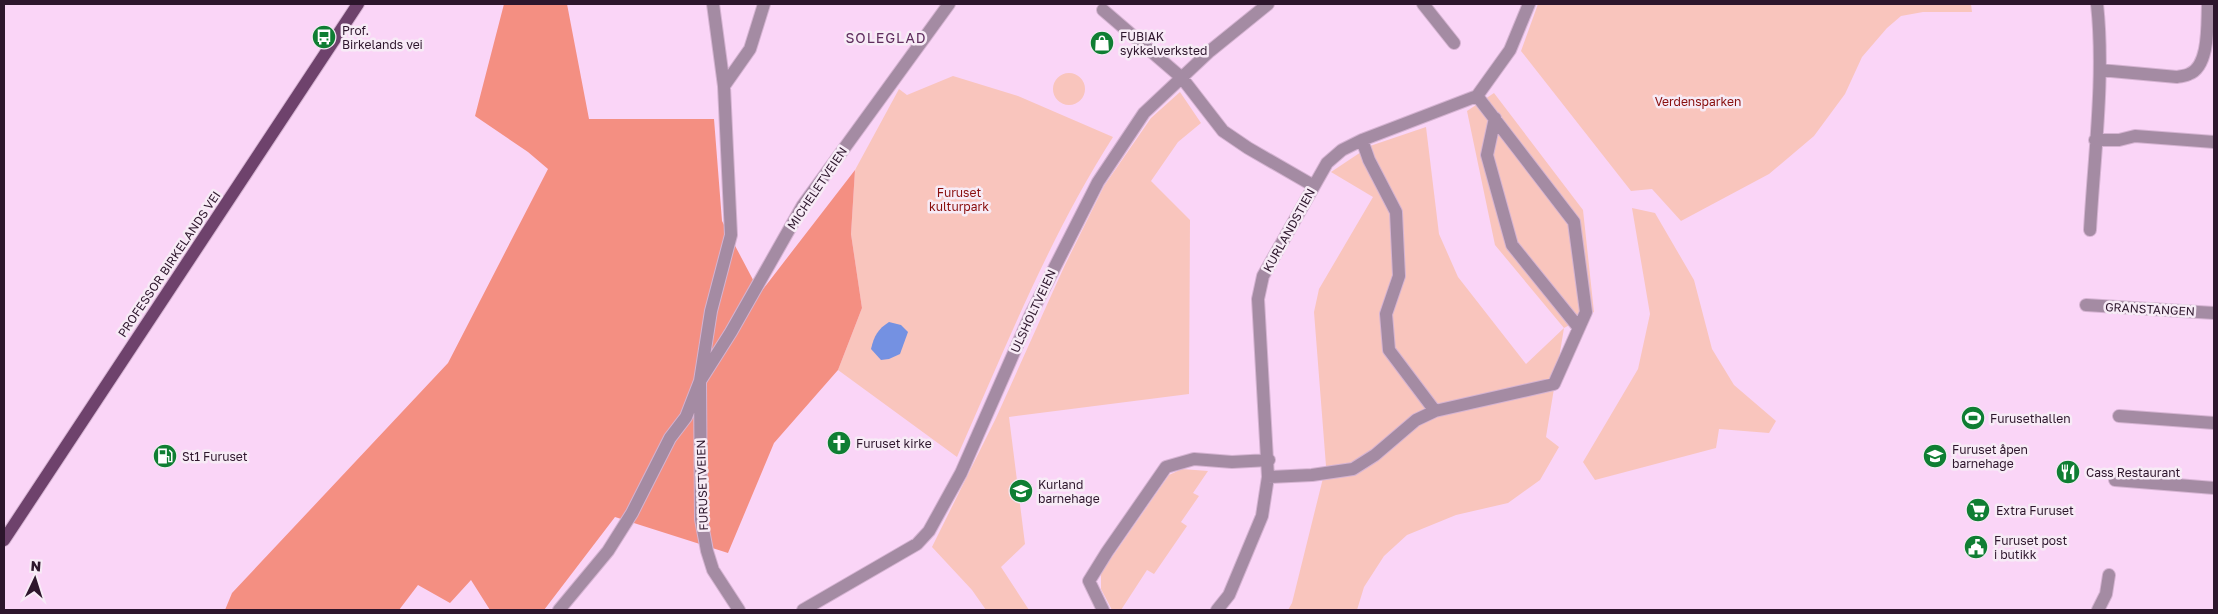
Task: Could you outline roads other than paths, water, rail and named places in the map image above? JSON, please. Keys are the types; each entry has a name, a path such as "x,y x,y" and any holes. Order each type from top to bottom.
{"main road":[{"name":"PROFESSOR BIRKELANDS VEI","path":"4,540 358,4"}],"street":[{"name":"MICHELETVEIEN","path":"700,382 712,311 731,235 724,86 713,4"},
{"path":"724,86 750,49 764,4"},
{"name":"MICHELETVEIEN","path":"559,610 608,551 632,514 670,438 686,417 700,382 731,332 802,205 949,4"},
{"name":"ULSHOLTVEIEN","path":"803,610 917,544 929,530 961,473 1030,316 1098,182 1144,113 1210,51 1268,4"},
{"path":"1423,4 1454,43"},
{"path":"1268,477 1312,475 1353,469 1375,455 1416,420 1435,411 1554,384 1586,312 1574,222 1477,96 1510,50 1529,4"},
{"path":"2090,230 2100,70 2100,29 2097,4"},
{"path":"2100,70 2177,77 2189,74 2198,68 2204,54 2208,4"},
{"path":"1103,10 1182,78 1223,131 1248,148 1314,186"},
{"name":"KURLANDSTIEN","path":"1217,610 1229,595 1262,516 1268,477 1269,460 1258,299 1263,276 1327,163 1342,150 1362,140 1477,96"},
{"path":"1494,118 1487,155 1512,245 1579,328"},
{"path":"2095,140 2119,140 2135,132 2189,136 2214,142"},
{"path":"1362,140 1369,160 1396,212 1399,276 1386,314 1389,350 1435,411"},
{"name":"GRANSTANGEN","path":"2086,305 2214,313"},
{"name":"FURUSETVEIEN","path":"700,382 702,526 707,551 714,570 739,610"},
{"path":"2119,416 2214,423"},
{"path":"1103,610 1090,581 1107,552 1166,467 1194,459 1232,462 1269,460"},
{"path":"2115,480 2214,488"},
{"path":"2098,610 2106,594 2109,575"}],"water":[{"path":"889,322 901,325 908,332 900,354 881,360 871,349 877,333"}],"place":[{"name":"Prof. Birkelands vei","path":"324,37"},
{"name":"FUBIAK sykkelverksted","path":"1102,43"},
{"name":"Furusethallen","path":"1973,418"},
{"name":"Furuset kirke","path":"839,443"},
{"name":"St1 Furuset","path":"165,456"},
{"name":"Furuset åpen barnehage","path":"1935,456"},
{"name":"Cass Restaurant","path":"2068,472"},
{"name":"Kurland barnehage","path":"1021,491"},
{"name":"Extra Furuset","path":"1978,510"},
{"name":"Furuset post i butikk","path":"1976,547"}],"district":[{"name":"SOLEGLAD","path":"886,37"}],"park label":[{"name":"Verdensparken","path":"1698,101"},
{"name":"Furuset kulturpark","path":"959,199"}]}
